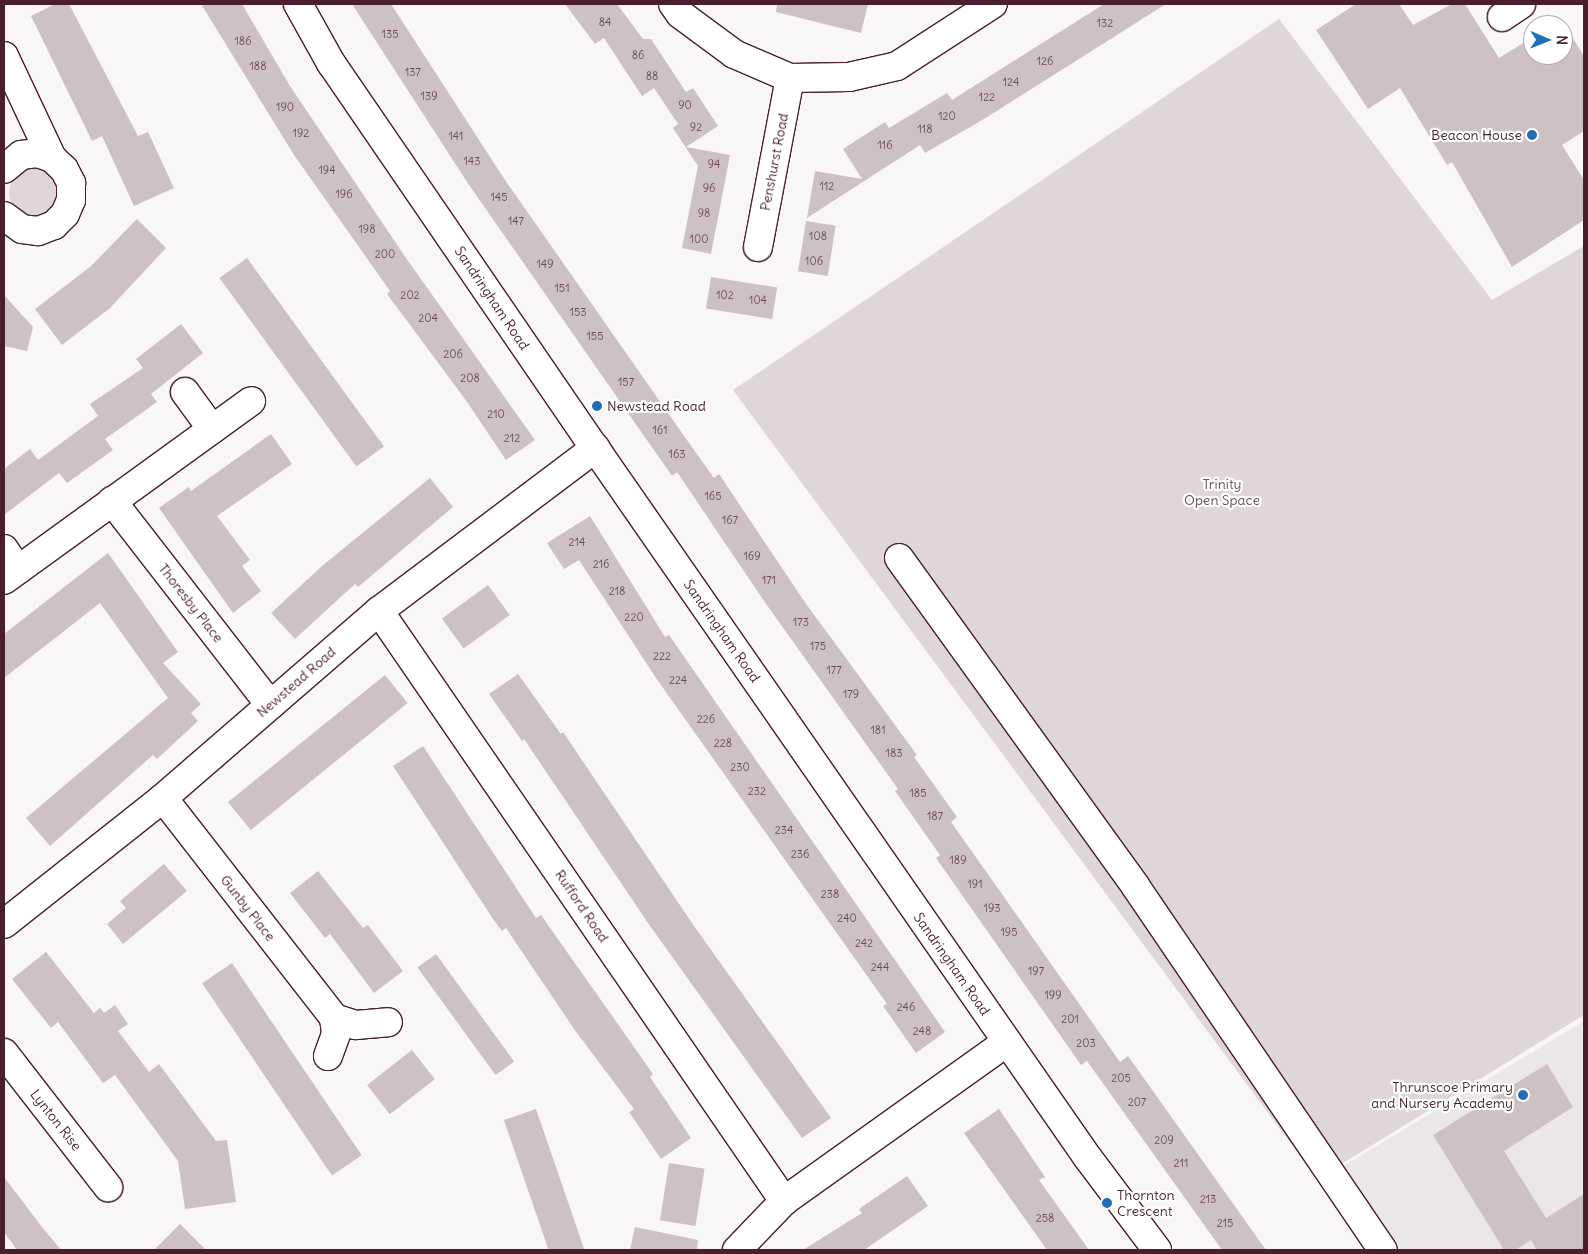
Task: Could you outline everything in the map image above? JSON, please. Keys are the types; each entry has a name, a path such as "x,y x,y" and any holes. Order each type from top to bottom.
{"street":[{"name":"Sandringham Road","path":"298,4 330,63 595,448 1007,1042 1157,1250"},
{"path":"673,4 680,14 734,54 790,78 849,76 897,66 993,4"},
{"path":"4,56 52,158 64,169 71,183 71,200 66,214 54,225 38,231 22,229 4,216"},
{"name":"Penshurst Road","path":"758,247 790,78"},
{"path":"4,169 21,155 37,153 52,158"},
{"path":"185,392 212,430"},
{"path":"8,566 112,501 251,401"},
{"name":"Newstead Road","path":"4,924 162,798 379,611 595,448"},
{"name":"Thoresby Place","path":"112,501 270,705"},
{"path":"899,558 1136,887 1382,1250"},
{"name":"Rufford Road","path":"379,611 784,1201"},
{"name":"Gunby Place","path":"162,798 334,1018"},
{"path":"328,1056 336,1034 334,1018 356,1025 388,1022"},
{"path":"737,1250 784,1201 1007,1042"},
{"name":"Lynton Rise","path":"4,1054 108,1187"}],"shaded area":[{"name":"Thrunscoe Primary and Nursery Academy","path":"1584,1021 1584,1250 1401,1250 1387,1238 1340,1168"}],"green space":[{"name":"Trinity Open Space","path":"1279,19 1492,300 1584,246 1584,1015 1317,1179 733,390"},
{"path":"34,168 43,170 54,179 59,193 57,202 48,213 34,218 25,216 14,207 9,193 11,184 20,173"}],"building":[{"path":"55,4 69,4 138,136 148,132 174,188 134,206 102,136 92,141 31,16"},
{"path":"201,4 242,4 290,86 406,258 535,440 506,460 465,399 387,294 390,291 294,155"},
{"path":"352,4 391,4 503,177 682,433 714,478 719,474 804,601 917,755 914,757 957,817 951,822 1120,1062 1128,1056 1266,1250 1222,1250 1087,1061 1081,1065 936,858 940,855 895,791 898,789 764,601 677,472 672,476 467,182"},
{"path":"565,4 617,4 643,39 651,39 686,92 693,88 718,126 686,147 730,155 711,254 682,248 698,166 673,128 678,124 654,88 642,96 604,38 595,44"},
{"path":"777,4 868,4 861,33 776,12"},
{"path":"1104,4 1166,4 984,119 925,153 920,145 807,218 815,171 862,179 843,149 885,122 889,128 947,93 952,100"},
{"name":"Beacon House","path":"1356,4 1399,4 1413,25 1452,4 1465,4 1499,58 1523,43 1523,65 1573,65 1573,38 1584,56 1584,131 1562,145 1584,180 1584,220 1512,267 1452,162 1447,165 1400,88 1368,109 1316,30"},
{"path":"137,219 166,248 110,308 62,345 35,309 90,267"},
{"path":"806,221 836,226 828,276 798,271"},
{"path":"247,258 384,447 356,466 219,278"},
{"path":"711,277 777,287 772,319 706,309"},
{"path":"4,295 33,327 27,351 4,346"},
{"path":"181,324 203,353 151,394 157,402 105,439 113,450 67,483 59,473 4,515 4,469 30,449 38,460 98,416 90,404 143,368 136,359"},
{"path":"271,434 292,464 217,516 250,560 242,566 261,591 233,613 159,508 189,487 191,491"},
{"path":"430,478 453,507 358,587 355,584 295,639 271,613 322,566"},
{"path":"590,516 665,637 669,635 945,1032 916,1053 883,1006 887,1004 656,678 579,560 564,569 547,543"},
{"path":"108,553 178,652 163,663 201,704 191,713 198,721 157,759 153,755 50,846 26,818 168,698 100,603 4,678 4,634"},
{"path":"488,585 510,615 464,648 442,619"},
{"path":"518,674 561,734 563,732 694,926 831,1118 802,1138 648,923 524,739 522,741 489,694"},
{"path":"385,675 408,703 251,830 228,802"},
{"path":"423,746 536,918 541,915 653,1074 650,1077 691,1138 661,1159 629,1112 634,1109 574,1029 506,928 502,931 493,919 393,766"},
{"path":"164,864 187,891 123,944 107,924 126,908 120,901"},
{"path":"318,871 363,928 368,925 403,971 374,993 330,934 325,938 290,893"},
{"path":"46,952 94,1013 100,1008 104,1013 115,1005 128,1024 118,1031 149,1072 159,1064 216,1141 227,1140 236,1202 185,1209 178,1161 115,1075 103,1083 58,1022 51,1028 12,979"},
{"path":"436,954 514,1062 496,1075 417,968"},
{"path":"232,963 362,1155 332,1175 202,983"},
{"path":"412,1050 435,1079 390,1114 367,1085"},
{"name":"Thrunscoe Primary and Nursery Academy","path":"1547,1064 1573,1107 1504,1151 1546,1218 1584,1194 1584,1250 1537,1250 1531,1240 1515,1250 1504,1250 1433,1135"},
{"path":"536,1109 585,1250 549,1250 504,1120"},
{"path":"999,1109 1045,1177 1039,1180 1089,1250 1047,1250 964,1133"},
{"path":"669,1163 705,1169 695,1226 660,1220"},
{"path":"907,1176 928,1206 864,1250 803,1250 862,1213 859,1209"},
{"path":"4,1177 61,1250 17,1250 4,1232"},
{"path":"180,1224 206,1250 154,1250"},
{"path":"635,1227 698,1240 697,1250 630,1250"}],"place":[{"name":"Beacon House","path":"1532,135"},
{"name":"Newstead Road","path":"597,406"},
{"name":"Thrunscoe Primary and Nursery Academy","path":"1523,1095"},
{"name":"Thornton Crescent","path":"1107,1203"}]}
